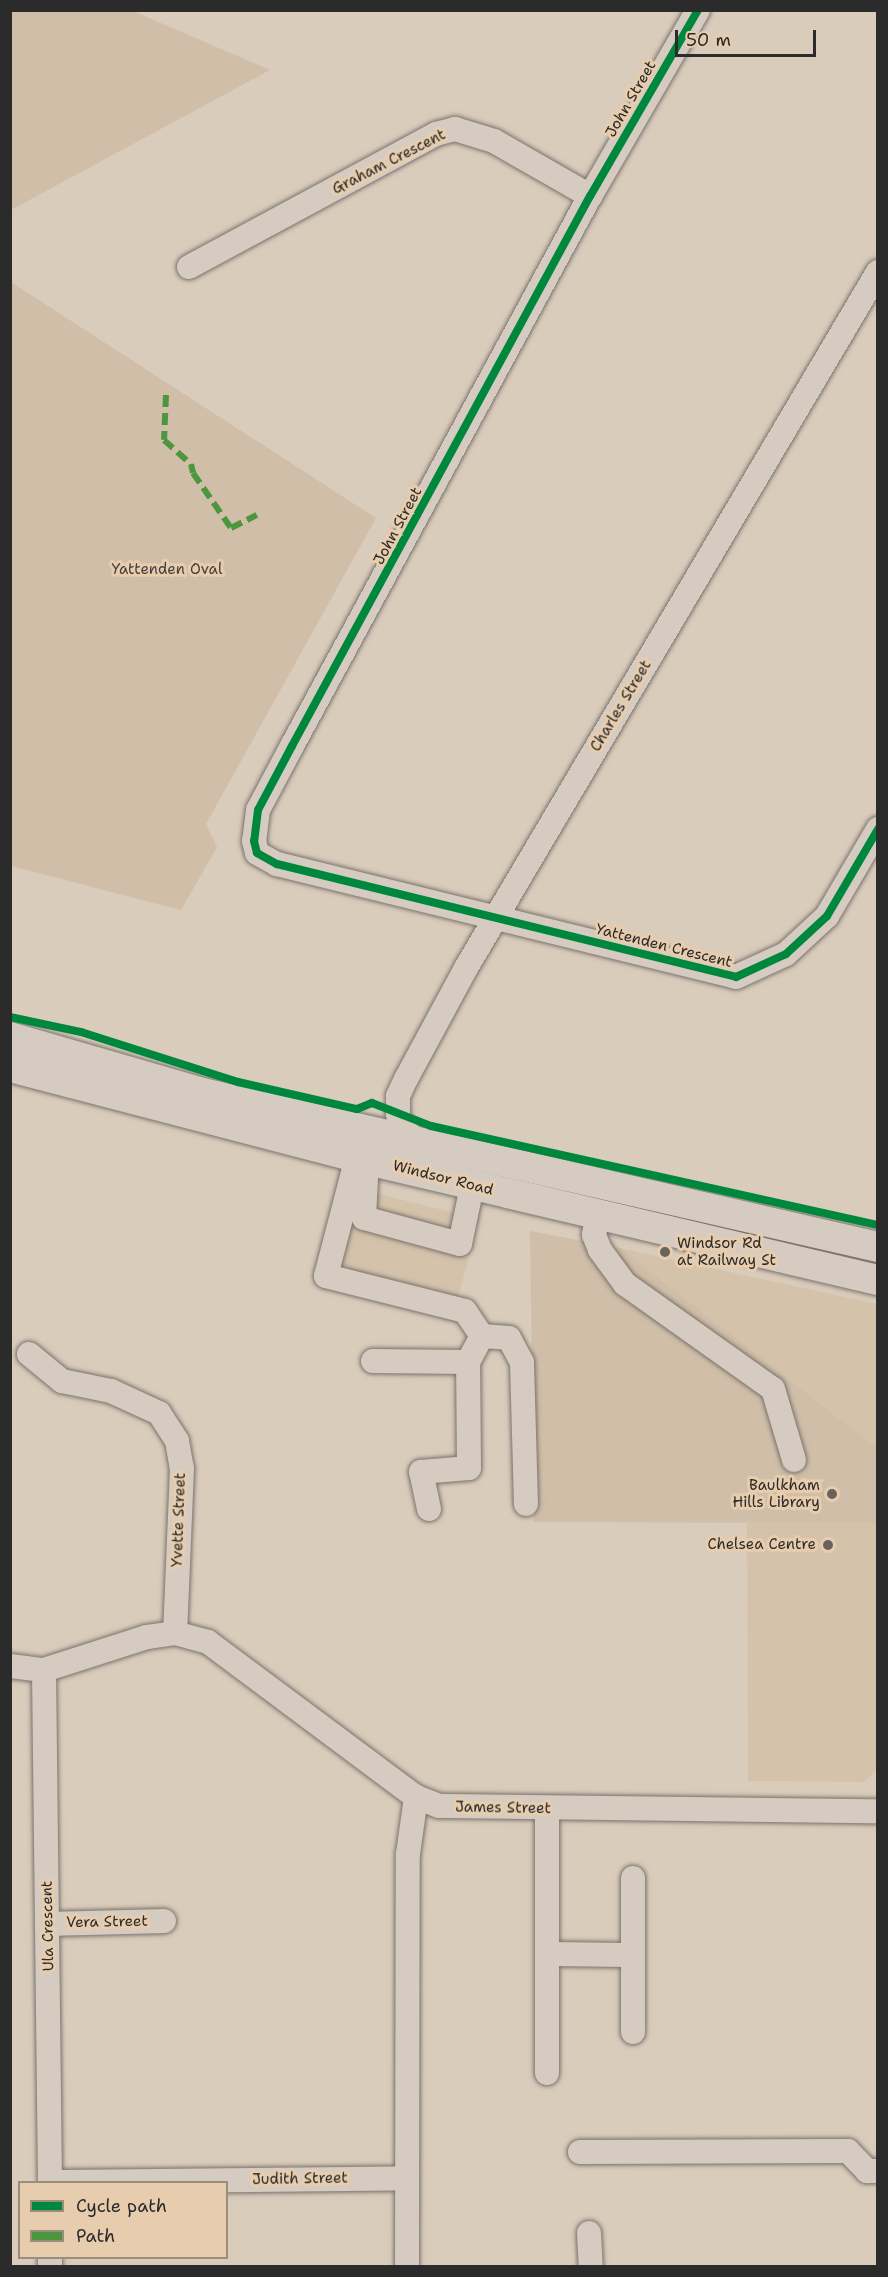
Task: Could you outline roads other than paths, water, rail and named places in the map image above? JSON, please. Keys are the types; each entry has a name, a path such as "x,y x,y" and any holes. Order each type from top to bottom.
{"main road":[{"name":"Windsor Road","path":"10,1037 200,1092 878,1248"},
{"name":"Windsor Road","path":"10,1066 362,1158 597,1216 878,1280"}],"street":[{"name":"John Street","path":"489,917 266,860 257,853 254,826 258,810 292,746 590,195 698,10"},
{"name":"Graham Crescent","path":"189,267 436,134 455,129 494,141 590,195"},
{"name":"Charles Street","path":"418,1142 402,1128 398,1096 489,917 878,272"},
{"name":"Yattenden Crescent","path":"489,917 736,977 786,954 827,916 878,829"},
{"path":"362,1158 364,1218 460,1244 472,1185"},
{"path":"362,1158 326,1276 465,1311 482,1336"},
{"path":"597,1216 594,1235 600,1250 625,1284 773,1389 794,1460"},
{"path":"429,1509 421,1472 469,1468 468,1362 482,1336"},
{"path":"482,1336 509,1338 522,1362 526,1504"},
{"name":"Yvette Street","path":"29,1354 62,1381 111,1390 159,1413 177,1441 182,1468 175,1633"},
{"path":"373,1362 468,1362"},
{"name":"James Street","path":"44,1670 147,1637 175,1633 208,1642 232,1657 416,1797 440,1806 468,1809 878,1811"},
{"path":"10,1666 44,1670"},
{"name":"Ula Crescent","path":"44,1670 49,1924 50,2181"},
{"path":"407,2266 408,1854 416,1797"},
{"path":"547,1809 547,2073"},
{"path":"633,1878 633,2032"},
{"name":"Vera Street","path":"49,1924 164,1921"},
{"path":"547,1954 633,1955"},
{"path":"580,2152 848,2151 867,2171 878,2171"},
{"name":"Judith Street","path":"139,2181 406,2178"},
{"path":"589,2234 591,2266"}],"place":[{"name":"Windsor Rd at Railway St","path":"665,1252"},
{"name":"Baulkham Hills Library","path":"832,1494"},
{"name":"Chelsea Centre","path":"828,1545"}],"park label":[{"name":"Yattenden Oval","path":"167,570"}]}
